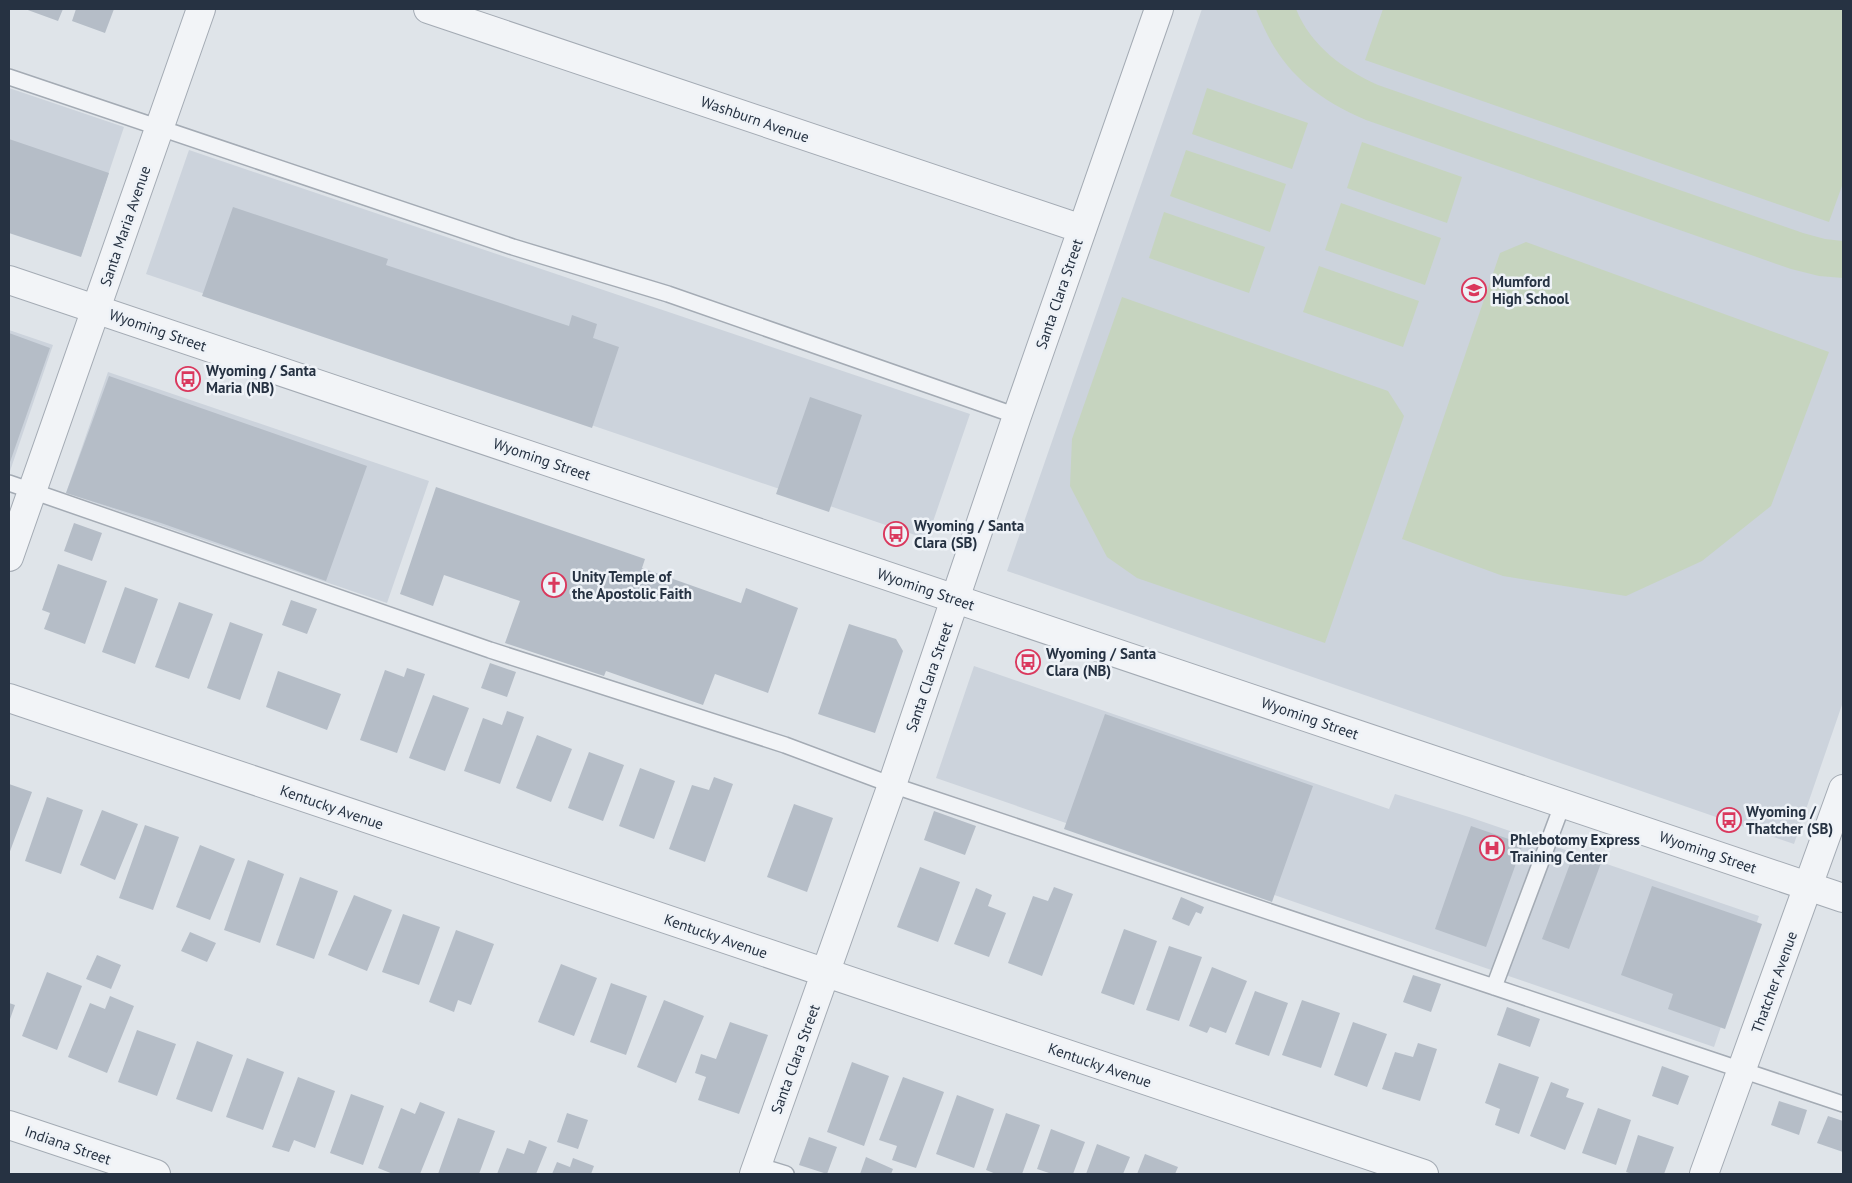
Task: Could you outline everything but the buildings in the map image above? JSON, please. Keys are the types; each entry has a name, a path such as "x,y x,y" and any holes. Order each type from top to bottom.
{"street":[{"name":"Santa Maria Avenue","path":"9,556 20,487 96,309 201,9"},
{"name":"Washburn Avenue","path":"428,9 1082,229"},
{"name":"Santa Clara Street","path":"756,1169 892,785 1017,416 1159,9"},
{"name":"Wyoming Street","path":"9,280 1843,898"},
{"name":"Kentucky Avenue","path":"9,698 1424,1174"},
{"name":"Thatcher Avenue","path":"1704,1174 1843,789"},
{"name":"Indiana Street","path":"9,1124 156,1174"}],"lane":[{"path":"9,77 513,247 668,294 1017,416"},
{"path":"20,487 490,650 785,746 892,785 1843,1104"},
{"path":"1494,987 1563,803"},
{"path":"756,1169 786,1174"}],"shaded area":[{"name":"Mumford High School","path":"1202,9 1843,9 1843,702 1794,844 1007,571"},
{"path":"9,88 124,127 81,256 9,232"},
{"path":"189,150 970,414 927,539 146,274"},
{"path":"9,330 53,345 9,474"},
{"path":"108,372 429,481 387,603 66,493"},
{"path":"974,666 1389,809 1395,794 1469,817 1759,916 1714,1047 936,778"}],"green space":[{"path":"1256,9 1296,9 1302,22 1319,45 1341,64 1378,85 1803,233 1825,239 1843,241 1843,278 1819,276 1791,269 1366,120 1328,100 1298,77 1274,47"},
{"path":"1383,9 1843,9 1843,183 1829,222 1365,60"},
{"path":"1207,88 1308,123 1292,169 1192,134"},
{"path":"1362,142 1462,177 1447,223 1347,188"},
{"path":"1186,150 1286,184 1270,232 1170,196"},
{"path":"1341,203 1441,238 1425,285 1325,250"},
{"path":"1164,212 1265,247 1249,293 1149,258"},
{"path":"1526,242 1829,352 1771,506 1702,561 1626,596 1503,576 1402,539 1500,253"},
{"path":"1319,266 1419,301 1403,347 1303,312"},
{"path":"1122,297 1388,391 1404,416 1325,643 1137,578 1107,557 1070,486 1072,439"}],"place":[{"name":"Mumford High School","path":"1474,290"},
{"name":"Wyoming / Santa Maria (NB)","path":"188,379"},
{"name":"Wyoming / Santa Clara (SB)","path":"896,534"},
{"name":"Unity Temple of the Apostolic Faith","path":"554,585"},
{"name":"Wyoming / Santa Clara (NB)","path":"1028,662"},
{"name":"Wyoming / Thatcher (SB)","path":"1729,820"},
{"name":"Phlebotomy Express Training Center","path":"1492,848"}]}
